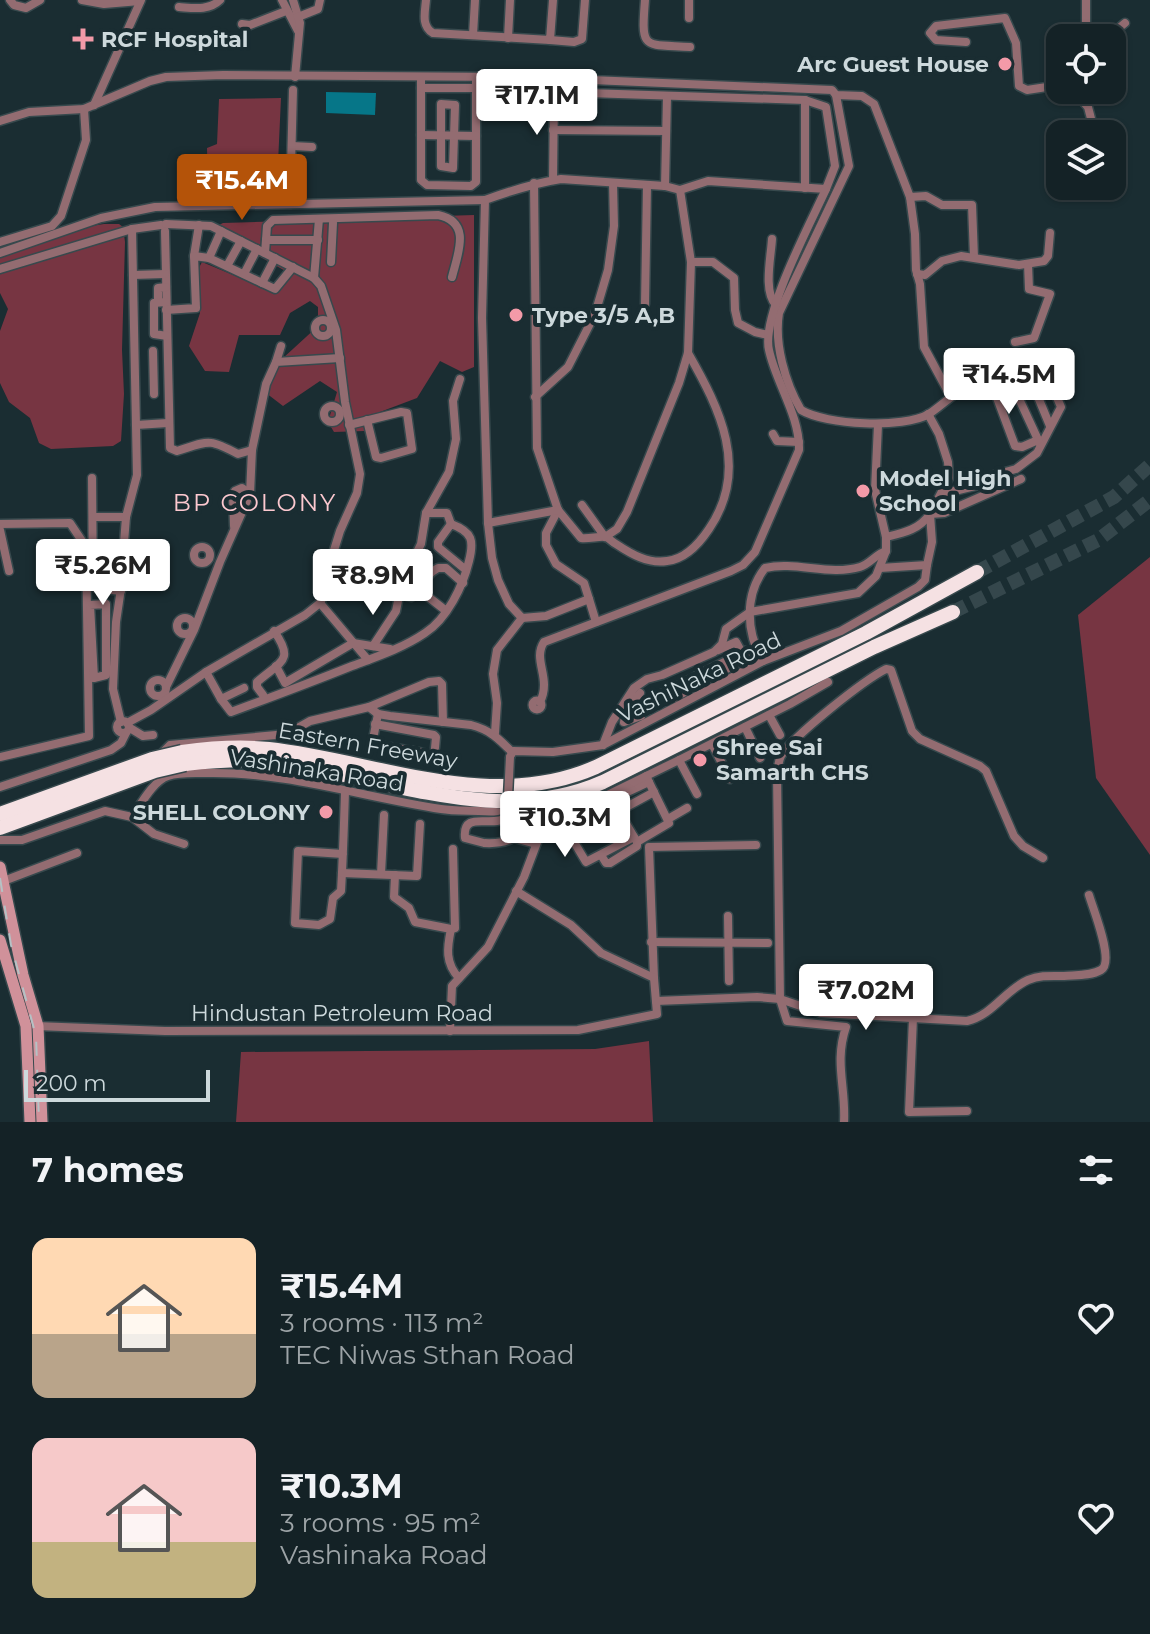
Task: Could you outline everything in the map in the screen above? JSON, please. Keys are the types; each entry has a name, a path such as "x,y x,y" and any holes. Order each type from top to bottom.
{"highway":[{"name":"Eastern Freeway","path":"0,828 184,758 238,747 337,760 429,781 467,786 557,781 596,767 866,633 977,572"},
{"name":"Eastern Freeway","path":"0,814 152,759 184,758 265,761 456,798 560,797 603,782 874,647 953,612"}],"main road":[{"path":"0,867 32,1029 42,1122"},
{"path":"0,940 32,1029 30,1122"}],"street":[{"path":"10,0 14,5 26,8 40,0"},
{"path":"82,0 104,4 140,1"},
{"path":"282,0 298,31"},
{"path":"293,0 298,17 295,77"},
{"path":"298,17 318,9 320,0"},
{"path":"426,0 425,23 433,33 574,42 582,39 585,0"},
{"path":"473,35 475,0"},
{"path":"508,38 510,0"},
{"path":"550,40 553,0"},
{"path":"645,0 642,32 645,40 651,44 690,47"},
{"path":"689,0 689,18"},
{"path":"1086,0 1087,24"},
{"path":"0,242 52,226 61,216 86,140 89,107 140,1"},
{"path":"179,7 196,9 215,2"},
{"path":"242,24 250,25 286,11"},
{"path":"966,42 936,40 932,38 931,30 936,26 1005,18 1016,43 1019,86 1027,90 1046,87"},
{"path":"0,121 29,112 89,107 166,77 295,77 476,88"},
{"path":"421,83 476,78 832,90 836,95 849,166 779,313 778,348 801,410 812,415 878,425 912,421 928,414 971,384 1035,365 1044,367 1061,407 1039,443 1037,453 1016,469 987,477 975,486 942,494"},
{"path":"421,83 421,180 424,184 471,186 476,182 476,78"},
{"path":"290,204 293,90"},
{"path":"540,702 545,679 539,656 540,646 559,635 743,565 755,552 799,450 770,355 768,335 776,305 835,166 826,107 805,100 557,92 554,95 553,180"},
{"path":"836,95 849,94 870,99 910,197 924,347 951,397"},
{"path":"665,186 667,97"},
{"path":"805,100 805,188"},
{"path":"442,103 455,105 455,167 443,169 441,136 440,106 442,103"},
{"path":"553,130 666,131"},
{"path":"421,135 476,136"},
{"path":"292,146 312,147"},
{"path":"0,253 101,218 155,207 485,200 534,183 553,180 665,186 680,190 708,181 826,189"},
{"path":"534,183 537,448 558,510 581,538 605,537 617,529 627,512 688,353 691,262 680,190"},
{"path":"535,397 568,367 595,314 608,270 612,241 613,183"},
{"path":"645,304 647,186"},
{"path":"910,197 926,196 942,205 972,205 974,257"},
{"path":"485,200 482,318 488,523 498,580 509,604 522,618"},
{"path":"244,274 261,251 269,221 438,215 449,217 459,229 460,243 452,277"},
{"path":"314,278 319,219"},
{"path":"331,262 333,223"},
{"path":"163,305 196,308 194,256 199,225"},
{"path":"0,269 132,229 211,226 314,278 321,286 340,358 341,413 337,421"},
{"path":"164,227 166,287 163,305 167,336 169,444 172,451 208,441 238,454 244,455 252,450"},
{"path":"111,622 106,604 91,605 94,678 106,675 111,622 121,591 126,517 137,475 132,229"},
{"path":"209,258 221,231"},
{"path":"917,274 925,275 942,261 961,256 1028,264 1047,259 1050,233"},
{"path":"772,239 770,291 771,302 776,305"},
{"path":"266,240 332,245"},
{"path":"227,266 241,241"},
{"path":"194,256 209,258 277,289 293,267"},
{"path":"262,283 275,258"},
{"path":"691,262 713,262 734,278 738,323 768,335"},
{"path":"1015,342 1034,338 1050,294 1029,289 1028,264"},
{"path":"133,275 165,274"},
{"path":"151,710 164,691 193,630 250,494 252,450 266,384 281,346"},
{"path":"153,351 154,390 168,386"},
{"path":"582,505 605,537 631,554 649,560 668,561 698,546 724,504 730,465 713,396 688,353"},
{"path":"276,362 340,358"},
{"path":"153,361 167,361"},
{"path":"1026,368 1050,426"},
{"path":"1007,373 1039,443"},
{"path":"396,585 421,544 426,513 447,479 455,451 453,401 460,379"},
{"path":"990,379 1015,446 1039,443"},
{"path":"341,404 326,407 324,415 329,422 407,413 412,449 376,457 367,420"},
{"path":"0,787 107,750 125,728 206,672 305,615 320,603 326,590 328,568 359,484 349,422 341,404"},
{"path":"886,537 923,524 949,478 948,462 939,434 928,414"},
{"path":"136,425 168,423"},
{"path":"603,745 612,722 634,688 647,679 714,652 722,644 726,629 750,612 858,593 876,576 886,551 886,537 875,490 878,425"},
{"path":"773,434 777,441 799,442"},
{"path":"92,478 94,587 121,591"},
{"path":"930,514 944,513 1021,479"},
{"path":"234,529 235,491 242,488 250,494"},
{"path":"488,523 558,510"},
{"path":"558,510 546,533 546,545 556,564 584,583 596,622"},
{"path":"206,672 231,712 287,687 393,650 426,633 463,583 473,540 451,524 447,513 426,513"},
{"path":"880,568 927,565 933,536 930,514"},
{"path":"93,517 126,517"},
{"path":"0,524 70,523 86,547 89,736 0,757"},
{"path":"451,524 438,542 438,547 466,570"},
{"path":"0,530 9,571"},
{"path":"727,675 749,658 750,612 762,571 768,567 835,570 859,567 886,551"},
{"path":"209,558 220,562"},
{"name":"VashiNaka Road","path":"511,755 603,745 675,697 841,631 918,587 925,580 927,565"},
{"path":"328,568 362,571 405,589 396,611 373,646"},
{"path":"422,592 428,577 438,568 446,568 463,583"},
{"path":"400,596 411,597 422,592"},
{"path":"422,592 445,610"},
{"path":"495,733 497,703 493,674 497,650 522,618 546,616 589,599"},
{"path":"320,603 368,660"},
{"path":"263,695 257,682 284,659 285,647 274,631"},
{"path":"110,641 113,689 125,728 143,736 153,735"},
{"path":"712,668 702,659 735,642 763,661"},
{"path":"287,687 353,643 393,650"},
{"path":"624,713 675,697 712,668 748,651"},
{"path":"335,653 345,669"},
{"path":"276,666 287,687"},
{"path":"844,1122 845,1102 839,1061 840,1044 846,1027 787,1021 780,999 778,763 788,747 874,674 886,669 894,673 912,731 920,739 975,762 986,771 1014,836 1023,846 1043,858"},
{"path":"132,817 158,783 168,776 164,751 170,745 287,734 310,721 369,707 429,682 439,681 442,684 443,722"},
{"path":"687,808 668,819 667,824 587,863 568,832 616,805 648,779 679,760 770,717 828,682"},
{"path":"221,699 244,688"},
{"path":"639,720 624,722 624,713 640,693"},
{"path":"369,707 378,714 471,725 495,733 511,755 507,817 495,823 476,820 467,824 465,838 484,843 505,842 514,838 525,822"},
{"path":"378,714 373,745 424,753"},
{"path":"770,717 780,735"},
{"path":"375,724 434,735 435,748"},
{"path":"746,729 760,758"},
{"path":"712,744 730,779"},
{"path":"679,760 697,794"},
{"name":"Vashinaka Road","path":"168,776 227,772 264,776 445,810 500,813 519,817 525,822 544,824"},
{"path":"648,779 668,819"},
{"path":"450,1031 452,986 488,947 544,824 648,779"},
{"path":"343,854 298,851 295,923 319,925 330,919 333,898 341,891 343,854 345,792"},
{"path":"577,816 654,792"},
{"path":"616,805 635,839"},
{"path":"0,840 22,840 105,811 132,817 154,834 184,844"},
{"path":"381,874 384,815"},
{"path":"342,873 417,876 420,824"},
{"path":"514,838 536,844"},
{"path":"756,845 649,847 656,1001 780,999 821,1013 967,1021 982,1018 1019,984 1038,976 1086,975 1103,970 1107,964 1107,953 1089,895"},
{"path":"453,849 455,928 451,929 446,954 453,972 459,978"},
{"path":"2,882 77,853"},
{"path":"395,875 394,897 409,908 415,922 451,929"},
{"path":"516,891 571,925 601,953 654,978"},
{"path":"728,916 729,981"},
{"path":"651,942 768,943"},
{"name":"Hindustan Petroleum Road","path":"32,1029 578,1030 657,1014 656,1001"},
{"path":"913,1018 909,1112 967,1111"}],"shaded area":[{"path":"281,98 277,185 208,192 207,148 217,144 219,99"},
{"path":"474,215 474,367 462,372 440,361 417,398 380,412 364,431 334,432 328,422 337,392 320,381 283,406 266,393 270,370 318,326 318,307 310,301 290,313 280,335 239,335 229,372 205,371 189,346 200,313 191,283 202,262 269,290 289,273 221,235 215,227 223,223"},
{"path":"104,224 123,227 125,242 121,441 113,446 51,449 39,443 30,418 9,402 0,383 0,331 8,309 0,293 0,245"},
{"path":"1150,557 1150,855 1096,778 1078,615"},
{"path":"649,1041 653,1122 236,1122 241,1052 595,1049"}],"water":[{"path":"326,92 376,93 375,115 326,113"}],"tunnel":[{"path":"977,572 1114,497 1150,465"},
{"path":"953,612 1098,540 1150,500"}],"railway":[{"path":"0,878 11,945 36,1036 39,1122"}],"place":[{"name":"RCF Hospital","path":"83,39"},
{"name":"Arc Guest House","path":"1005,64"},
{"name":"Type 3/5 A,B","path":"516,315"},
{"name":"Model High School","path":"863,491"},
{"name":"Shree Sai Samarth CHS","path":"700,760"},
{"name":"SHELL COLONY","path":"326,812"}],"district":[{"name":"BP COLONY","path":"255,503"}]}
